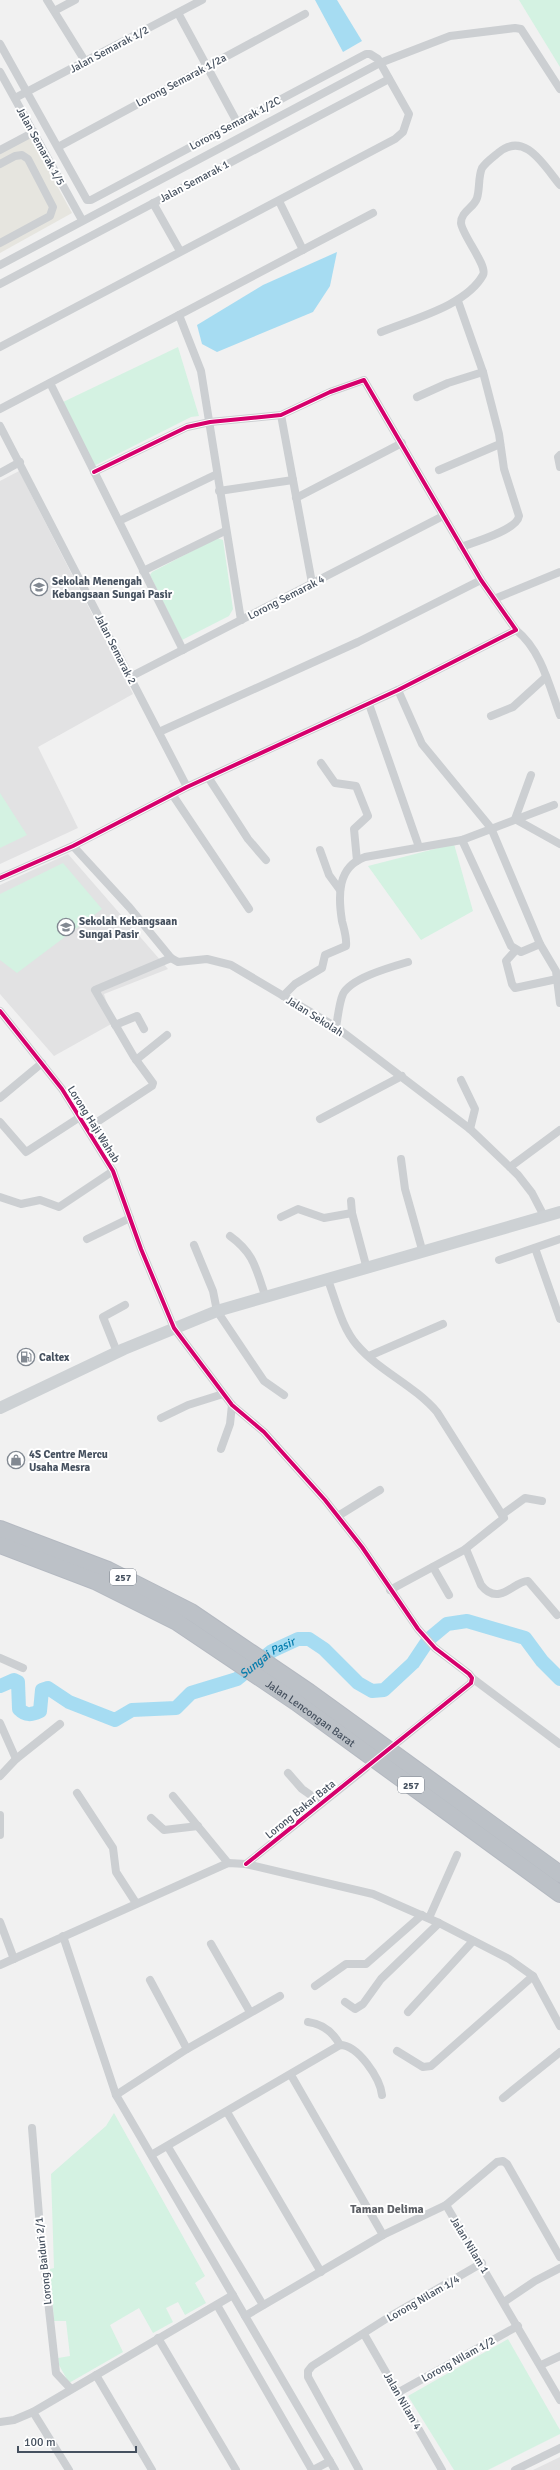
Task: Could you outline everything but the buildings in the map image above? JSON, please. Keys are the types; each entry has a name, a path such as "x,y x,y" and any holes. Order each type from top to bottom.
{"highway":[{"name":"Jalan Lencongan Barat","path":"0,1529 101,1567 141,1585 191,1612 233,1649 560,1874"},
{"name":"Jalan Lencongan Barat","path":"0,1545 59,1566 128,1596 233,1649"},
{"name":"Jalan Lencongan Barat","path":"265,1671 560,1894"}],"main road":[{"path":"0,1408 117,1352 217,1311 423,1254 545,1218 560,1212"}],"street":[{"path":"48,0 56,10 85,61"},
{"path":"56,10 74,0"},
{"name":"Jalan Semarak 1/2","path":"15,98 202,0"},
{"path":"178,12 237,122"},
{"name":"Lorong Semarak 1/2a","path":"58,147 305,14"},
{"name":"Jalan Semarak 1","path":"0,265 82,220 380,63 450,36 515,28 525,32 560,89"},
{"path":"0,44 28,91 58,147"},
{"name":"Lorong Semarak 1/2C","path":"58,147 87,200 91,200 366,54 374,56 380,63"},
{"path":"0,347 395,139 403,132 409,114 380,63"},
{"name":"Jalan Semarak 1/5","path":"0,72 82,220"},
{"name":"Jalan Semarak 1","path":"0,284 389,79"},
{"path":"0,150 34,132"},
{"path":"381,332 458,301 484,272 463,230 461,220 465,212 477,198 481,172 485,165 506,147 522,145 531,152 560,185"},
{"path":"0,164 15,156 22,155 28,159 53,207 53,212 50,216 0,243"},
{"path":"279,201 303,250"},
{"path":"154,203 180,251"},
{"path":"0,409 373,213"},
{"path":"458,301 483,372 500,444 504,470 519,516 518,520 512,527 461,547"},
{"path":"179,315 199,361 210,422 225,531 241,620"},
{"path":"418,397 448,383 483,372"},
{"path":"94,472 179,430 210,422 281,415 330,392 364,380 402,443 480,580 516,630 530,644 546,677 560,715"},
{"path":"50,383 183,650"},
{"path":"281,415 312,583"},
{"name":"Jalan Semarak 2","path":"0,426 187,786"},
{"path":"296,498 402,443"},
{"path":"439,470 500,444"},
{"path":"560,455 558,457 560,467"},
{"path":"0,473 20,462"},
{"path":"119,522 217,474"},
{"path":"219,491 293,480"},
{"name":"Lorong Semarak 4","path":"130,677 443,516"},
{"path":"143,571 225,531"},
{"path":"494,599 560,572"},
{"path":"158,732 358,642 480,580"},
{"path":"0,878 73,846 187,786 369,704 516,630"},
{"path":"491,716 513,707 546,677"},
{"path":"398,690 422,744 491,828 540,944 557,974 560,1003"},
{"path":"369,704 419,847"},
{"path":"321,763 335,783 356,786 359,789 368,816 354,829 357,861"},
{"path":"516,819 531,775"},
{"path":"208,777 248,839 266,860"},
{"path":"172,794 249,909"},
{"path":"283,996 295,984 322,968 325,955 346,946 340,890 345,873 357,861 365,857 462,840 554,805"},
{"path":"516,819 560,844"},
{"path":"462,840 511,946 515,951 521,952 540,944"},
{"path":"73,846 130,908 171,958 96,988 95,991 136,1060 152,1079 152,1086 88,1128"},
{"path":"320,850 329,875 340,890"},
{"path":"515,951 506,961 512,984 516,988 557,974"},
{"name":"Jalan Sekolah","path":"171,958 178,962 207,959 231,965 336,1027 470,1129 510,1167 532,1193 545,1218"},
{"path":"336,1027 342,996 346,989 354,983 408,962"},
{"name":"Lorong Haji Wahab","path":"0,1011 42,1063 88,1128 113,1172 174,1328 232,1406 264,1432 299,1469 338,1516 418,1629 434,1648 469,1674 472,1678"},
{"path":"116,1025 137,1016 144,1029"},
{"path":"136,1060 168,1035"},
{"path":"0,1098 42,1063"},
{"path":"320,1119 402,1076"},
{"path":"461,1080 475,1109 470,1129"},
{"path":"0,1122 26,1152 80,1117"},
{"path":"510,1167 560,1130"},
{"path":"402,1159 405,1189 423,1254"},
{"path":"0,1198 21,1204 40,1200 59,1207 113,1172"},
{"path":"351,1201 352,1213 367,1269"},
{"path":"281,1217 298,1209 324,1218 352,1213"},
{"path":"87,1239 130,1218"},
{"path":"230,1236 249,1253 266,1298"},
{"path":"499,1260 560,1239"},
{"path":"194,1245 212,1290 217,1311 264,1381 284,1395"},
{"path":"535,1248 560,1319"},
{"path":"328,1280 349,1333 358,1346 427,1400 503,1514 502,1522 466,1549 390,1590"},
{"path":"117,1352 103,1316 126,1305"},
{"path":"370,1356 443,1324"},
{"path":"161,1418 182,1408 222,1394"},
{"path":"221,1449 230,1424 232,1406"},
{"path":"338,1516 380,1490"},
{"path":"503,1514 525,1498 542,1501"},
{"path":"466,1549 481,1585 485,1590 497,1594 506,1592 520,1581 528,1581 557,1615"},
{"path":"433,1567 449,1595"},
{"path":"0,1658 22,1668"},
{"path":"398,1742 471,1683 472,1678 560,1744"},
{"path":"0,1723 16,1759"},
{"path":"0,1776 16,1759 60,1724"},
{"name":"Lorong Bakar Bata","path":"246,1864 366,1768"},
{"path":"288,1773 302,1789 322,1803"},
{"path":"77,1793 113,1848 116,1872 136,1903"},
{"path":"172,1796 228,1863"},
{"path":"0,1815 0,1835"},
{"path":"151,1818 164,1830 198,1826"},
{"path":"315,1986 346,1964 366,1964 425,1917 457,1855"},
{"path":"0,1965 228,1863 246,1864 373,1894 439,1923 509,1959 533,1976 560,2026"},
{"path":"0,1922 14,1959"},
{"path":"345,2002 355,2009 363,2004 381,1979 439,1923"},
{"path":"63,1936 116,2095 153,2154 335,2470"},
{"path":"408,2012 473,1941"},
{"path":"212,1944 250,2012"},
{"path":"397,2051 423,2067 431,2066 533,1976"},
{"path":"150,1980 188,2049"},
{"path":"116,2095 188,2049 280,1996"},
{"path":"308,2022 317,2023 327,2029 340,2045 353,2048 373,2072 379,2082 382,2095"},
{"path":"153,2154 168,2147 340,2045"},
{"path":"503,2098 560,2052"},
{"path":"291,2075 383,2235"},
{"path":"227,2112 321,2272"},
{"name":"Lorong Baiduri 2/1","path":"32,2128 40,2228 56,2373 71,2389"},
{"path":"168,2147 263,2305"},
{"path":"446,2205 497,2162 503,2161 507,2164 560,2257"},
{"name":"Jalan Nilam 1","path":"245,2316 383,2235 446,2205 482,2263 560,2400"},
{"name":"Lorong Nilam 1/4","path":"359,2470 308,2377 308,2371 312,2366 482,2263"},
{"path":"504,2302 535,2281 560,2268"},
{"path":"0,2422 14,2420 33,2412 233,2295"},
{"path":"217,2305 312,2470 330,2460"},
{"name":"Lorong Nilam 1/2","path":"398,2392 518,2326"},
{"name":"Jalan Nilam 4","path":"364,2334 442,2470"},
{"path":"158,2338 236,2470"},
{"path":"541,2365 560,2356"},
{"path":"96,2375 152,2470"},
{"path":"33,2412 69,2470"},
{"path":"515,2470 560,2448"}],"shaded area":[{"path":"30,137 72,213 0,253 0,153"},
{"name":"Sekolah Menengah Kebangsaan Sungai Pasir","path":"19,471 133,694 38,747 78,828 0,864 0,481"},
{"name":"Sekolah Kebangsaan Sungai Pasir","path":"68,854 168,969 104,994 113,1023 54,1056 0,994 0,885"},
{"path":"560,2457 560,2470 533,2470"}],"green space":[{"path":"519,0 560,0 560,67"},
{"path":"178,347 199,416 191,417 94,466 63,402"},
{"path":"217,538 223,540 233,609 229,616 182,640 150,575 152,572"},
{"path":"0,793 27,835 0,848"},
{"path":"454,844 473,911 421,940 368,866"},
{"path":"63,863 102,909 17,973 0,960 0,894"},
{"path":"114,2113 205,2276 195,2283 206,2303 185,2315 178,2302 166,2308 173,2322 153,2333 139,2308 110,2325 123,2352 69,2383 59,2365 58,2358 70,2356 66,2321 54,2321 50,2269 54,2268 51,2174 106,2126"},
{"path":"508,2339 560,2430 560,2434 488,2470 454,2470 408,2396"}],"water":[{"path":"315,0 337,0 362,41 343,52"},
{"path":"337,252 330,286 313,312 217,352 202,344 197,325 263,285"}],"waterway":[{"name":"Sungai Pasir","path":"0,1686 14,1680 18,1682 19,1709 26,1714 40,1711 42,1690 48,1688 69,1702 115,1720 132,1710 176,1708 191,1693 237,1679 272,1651 298,1639 309,1639 324,1649 358,1683 372,1691 384,1690 413,1663 429,1639 447,1624 467,1621 525,1638 542,1661 560,1679"}],"cycle path":[{"path":"0,878 73,846 187,787 398,690 516,630 481,580 364,380 330,392 281,415 210,422 187,427 94,472"},
{"path":"0,1011 62,1089 113,1171 141,1249 174,1328 232,1405 264,1432 325,1500 362,1547 418,1629 435,1648 469,1674 472,1678 471,1683 246,1864"}],"place":[{"name":"Sekolah Menengah Kebangsaan Sungai Pasir","path":"39,587"},
{"name":"Sekolah Kebangsaan Sungai Pasir","path":"66,927"},
{"name":"Caltex","path":"26,1357"},
{"name":"4S Centre Mercu Usaha Mesra","path":"16,1460"}],"district":[{"name":"Taman Delima","path":"387,2209"}]}
